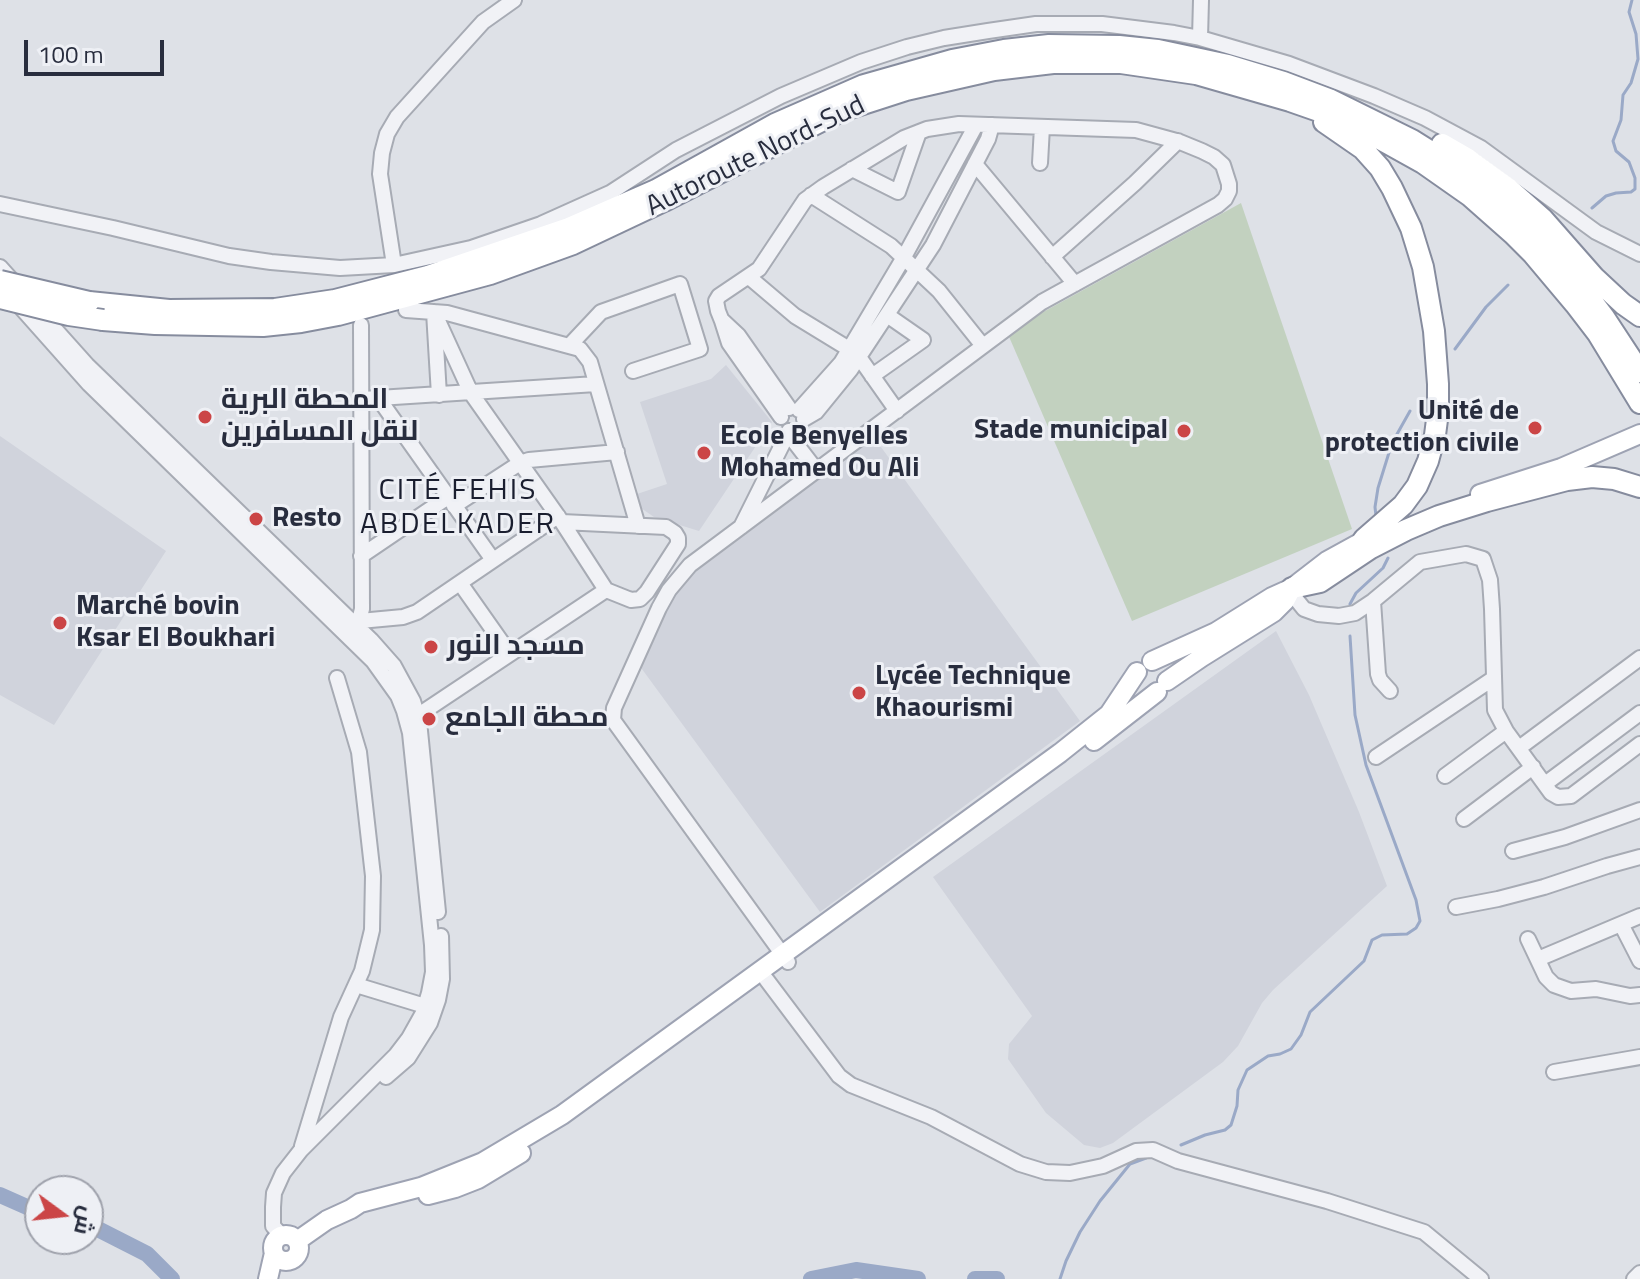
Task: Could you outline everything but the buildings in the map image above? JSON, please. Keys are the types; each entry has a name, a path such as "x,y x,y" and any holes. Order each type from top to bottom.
{"highway":[{"name":"Autoroute Nord-Sud","path":"0,283 89,302 169,310 275,309 335,300 428,276 530,243 641,197 775,124 864,85 952,60 1004,50 1063,45 1119,46 1158,50 1228,65 1284,82 1329,99 1412,140 1463,172 1513,213 1579,284 1640,372"},
{"name":"Autoroute Nord-Sud","path":"0,298 103,320 263,326 338,315 490,274 573,244 841,111 906,90 980,72 1053,63 1121,63 1196,74 1333,116 1447,179 1492,215 1533,254 1598,334 1640,403"},
{"path":"1290,101 1351,140 1380,168 1411,228 1430,301 1438,384 1435,435 1428,461 1417,486 1403,505 1364,539"},
{"path":"1354,112 1403,125 1468,159 1543,219 1594,277 1640,316"},
{"path":"1292,588 1320,582 1371,548 1406,530 1487,501 1567,480 1592,477 1614,479 1640,487"}],"main road":[{"path":"351,1209 364,1210 455,1188 500,1167 607,1094 766,979 785,959 1093,728 1118,703 1144,667 1216,632 1292,588 1327,561 1364,539 1429,511 1561,468 1640,434"},
{"path":"268,1279 275,1241 290,1239 311,1230 360,1203 421,1187 483,1162 562,1115 1107,732 1202,657 1274,612 1292,588"},
{"path":"1161,664 1164,667 1167,672 1162,686 1148,692 1143,690 1137,682 1144,667 1161,664"},
{"path":"287,1279 299,1245 290,1239"},
{"path":"274,1253 284,1261 292,1260"}],"street":[{"path":"394,265 380,174 387,134 397,117 483,22 514,0"},
{"path":"1200,38 1201,0"},
{"path":"0,204 243,258 340,268 394,265 471,248 541,224 610,193 676,150 781,96 861,62 944,38 1036,24 1102,24 1200,38 1337,81 1425,118 1494,156 1596,232 1640,254"},
{"path":"785,959 613,720 614,708 659,608 669,590 690,565 1042,302 1225,199 1229,184 1223,165 1214,157 1178,141 1136,130 946,125 904,138 852,169 811,195 759,269 716,301 729,343 793,414 800,429 789,431"},
{"path":"854,353 976,125"},
{"path":"793,414 887,315 933,245 988,139 992,125"},
{"path":"1040,163 1042,127"},
{"path":"852,169 898,192 919,132"},
{"path":"1052,257 1178,141"},
{"path":"975,164 1075,284"},
{"path":"811,195 891,246 918,269 983,346"},
{"path":"0,267 87,365 356,629"},
{"path":"749,277 795,316 854,353 897,411"},
{"path":"0,283 89,384 371,640 394,666 413,701 410,733 433,972 425,1006 409,1038 396,1055 301,1150 283,1173 274,1193 273,1226 290,1239"},
{"path":"570,345 601,312 680,284 700,349 633,371"},
{"path":"406,310 473,320 580,349 590,362 638,526"},
{"path":"356,629 411,615 560,519 666,527 675,533 678,544 640,599 631,600 606,590 560,519 471,393 434,312"},
{"path":"434,312 439,395"},
{"path":"872,376 923,340 887,315"},
{"path":"356,629 362,609 361,325"},
{"path":"363,399 596,384"},
{"path":"379,399 493,560"},
{"path":"789,431 817,471"},
{"path":"739,530 789,431"},
{"path":"361,556 520,463 617,452"},
{"path":"1292,588 1304,609 1328,616 1355,613 1420,562 1466,554 1483,559 1490,580 1495,710 1506,731 1551,793 1558,797 1571,796 1640,744"},
{"path":"460,583 510,654"},
{"path":"412,719 606,590"},
{"path":"1373,601 1378,674 1390,691"},
{"path":"1519,748 1640,658"},
{"path":"301,1150 341,1017 362,971 372,930 373,876 359,752 337,678"},
{"path":"1376,757 1494,678"},
{"path":"1545,784 1640,713"},
{"path":"301,1150 408,1058 430,1023 438,1000 443,958 424,758 412,719"},
{"path":"1445,776 1506,731"},
{"path":"1464,819 1533,767"},
{"path":"1513,851 1565,837 1640,810"},
{"path":"1456,907 1544,887 1640,857"},
{"path":"1538,959 1640,916"},
{"path":"1621,924 1640,961"},
{"path":"1528,939 1546,977 1554,985 1571,991 1596,989 1640,995"},
{"path":"766,979 839,1076 851,1085 931,1117 1020,1164 1046,1172 1070,1173 1103,1166 1136,1151 1153,1150 1178,1161 1327,1201 1424,1232 1481,1279"},
{"path":"356,985 425,1006"},
{"path":"1554,1072 1640,1057"},
{"path":"1634,1279 1640,1273"}],"shaded area":[{"name":"Ecole Benyelles Mohamed Ou Ali","path":"726,365 772,422 699,531 654,517 638,506 634,495 667,484 640,402 711,379"},
{"name":"Marché bovin Ksar El Boukhari","path":"0,436 166,551 54,725 0,695"},
{"name":"Lycée Technique Khaourismi","path":"873,436 1080,721 820,912 639,665 679,577"},
{"path":"1276,631 1309,695 1387,886 1273,990 1262,1003 1238,1046 1223,1062 1113,1143 1100,1148 1084,1145 1046,1113 1008,1059 1009,1044 1032,1016 933,877"}],"green space":[{"name":"Stade municipal","path":"1241,203 1352,529 1132,621 1007,332"}],"waterway":[{"path":"1592,208 1606,196 1635,189 1629,162 1616,151 1613,141 1621,120 1623,95 1631,83 1638,59 1636,34 1629,12 1632,0"},
{"path":"1455,349 1486,307 1508,285"},
{"path":"1376,516 1378,488 1392,443 1410,411"},
{"path":"1350,604 1356,593 1383,568 1388,558"},
{"path":"1181,1145 1225,1130 1231,1125 1238,1090 1247,1070 1268,1056 1291,1049 1301,1035 1310,1012 1364,961 1372,940 1382,935 1407,934 1420,921 1416,900 1366,765 1355,715 1350,636"},
{"path":"1060,1279 1080,1232 1100,1201 1130,1164 1146,1158"},
{"path":"0,1195 24,1206"},
{"path":"104,1232 147,1254 172,1279"},
{"path":"811,1279 856,1270 918,1279"},
{"path":"975,1279 997,1279"}],"place":[{"name":"المحطة البرية لنقل المسافرين","path":"205,417"},
{"name":"Unité de protection civile","path":"1535,428"},
{"name":"Stade municipal","path":"1184,431"},
{"name":"Ecole Benyelles Mohamed Ou Ali","path":"704,453"},
{"name":"Resto","path":"256,519"},
{"name":"Marché bovin Ksar El Boukhari","path":"60,623"},
{"name":"مسجد النور","path":"431,647"},
{"name":"Lycée Technique Khaourismi","path":"859,693"},
{"name":"محطة الجامع","path":"429,719"}],"district":[{"name":"CITÉ FEHIS ABDELKADER","path":"458,509"}]}
